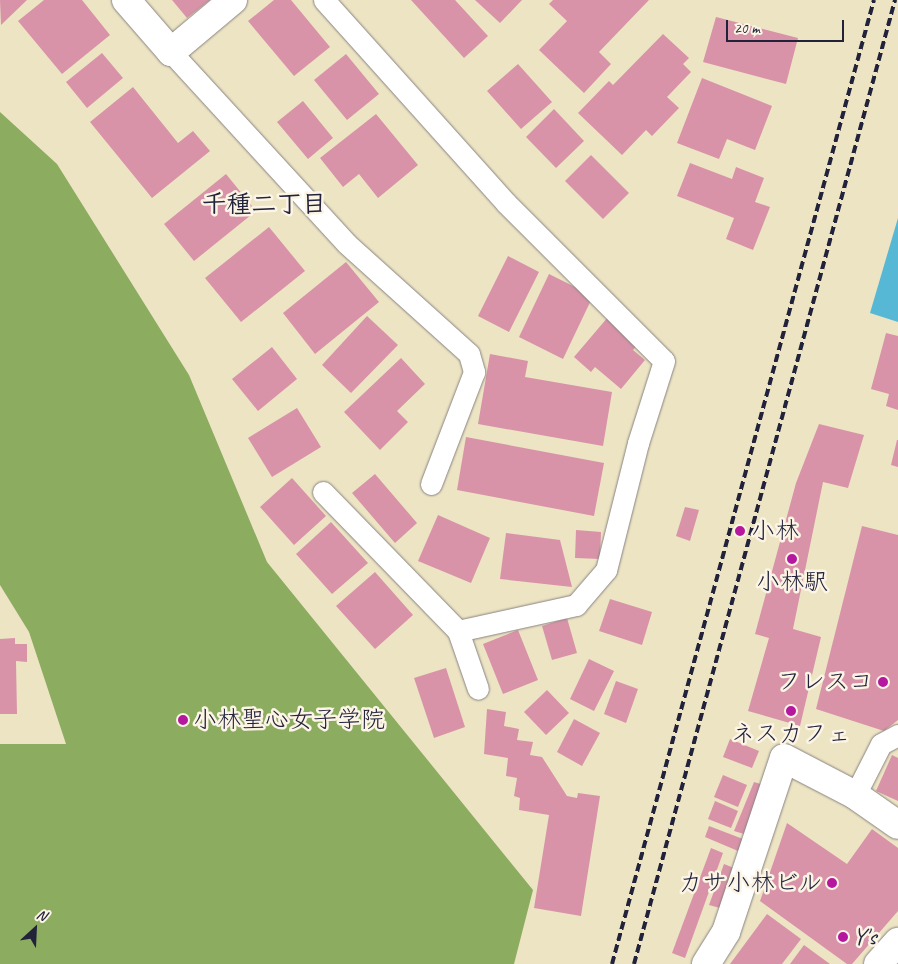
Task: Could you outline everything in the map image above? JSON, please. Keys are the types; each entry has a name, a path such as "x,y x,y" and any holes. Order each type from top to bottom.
{"street":[{"path":"126,0 171,52 233,0"},
{"path":"706,964 726,932 784,758 856,795 898,825"},
{"path":"878,964 898,942"}],"lane":[{"path":"324,0 506,203 664,361 638,442 606,570 576,605 458,631"},
{"path":"171,52 347,244 469,354 474,372 431,484"},
{"path":"323,492 458,631 478,689"},
{"path":"856,795 881,744 898,735"}],"green space":[{"name":"小林聖心女子学院","path":"0,112 57,164 189,375 267,562 533,890 514,964 0,964 0,744 66,744 29,632 0,585"}],"water":[{"path":"898,218 898,322 870,313"}],"building":[{"path":"0,0 27,0 1,25"},
{"path":"44,0 82,0 110,35 62,74 18,21"},
{"path":"172,0 210,0 187,18"},
{"path":"274,0 291,0 330,47 294,76 248,21"},
{"path":"411,0 455,0 488,36 464,58"},
{"path":"475,0 522,0 500,23"},
{"path":"553,0 649,0 599,52 611,64 584,93 539,50 567,21 549,4"},
{"path":"716,17 798,38 786,84 703,62"},
{"path":"663,34 689,58 683,64 691,72 667,97 679,108 652,136 646,130 622,155 578,113 609,81 613,85"},
{"path":"102,53 123,78 87,108 66,82"},
{"path":"346,54 379,94 347,120 314,80"},
{"path":"518,64 552,102 521,129 487,91"},
{"path":"702,78 772,106 755,150 727,139 719,159 677,143"},
{"path":"133,87 178,143 193,131 210,151 152,198 90,122"},
{"path":"303,101 333,138 308,159 277,122"},
{"path":"554,109 584,141 556,168 526,137"},
{"path":"376,114 418,165 378,198 359,174 343,187 320,158"},
{"path":"591,155 629,193 603,219 565,181"},
{"path":"690,163 732,179 736,167 764,178 755,202 770,207 753,250 726,239 734,218 677,196"},
{"path":"226,174 256,211 194,261 164,224"},
{"path":"269,227 305,271 241,322 205,278"},
{"path":"508,256 539,272 509,332 478,316"},
{"path":"346,262 379,302 315,354 283,313"},
{"path":"549,274 593,296 563,359 519,337"},
{"path":"367,316 398,345 351,393 322,365"},
{"path":"608,317 639,343 633,350 645,360 621,389 595,367 591,372 574,357"},
{"path":"886,333 898,336 898,410 886,406 889,394 871,389"},
{"path":"272,347 297,379 258,411 232,379"},
{"path":"490,354 528,361 525,377 612,392 603,446 478,424"},
{"path":"401,358 425,384 397,411 408,422 380,450 344,412"},
{"path":"297,408 321,447 272,477 248,438"},
{"name":"小林駅","path":"819,424 864,435 848,488 823,482 793,629 821,637 800,726 748,711 769,638 755,634 796,483"},
{"path":"466,437 604,463 594,516 457,490"},
{"path":"898,440 898,467 891,465"},
{"path":"375,474 417,523 395,543 352,493"},
{"path":"292,478 326,516 294,545 260,507"},
{"path":"685,507 699,510 690,541 676,536"},
{"path":"438,515 490,538 471,583 418,561"},
{"path":"331,522 368,563 332,594 296,554"},
{"path":"862,526 898,535 898,720 884,731 816,709"},
{"path":"576,530 601,532 600,559 575,558"},
{"path":"506,533 560,540 572,587 500,579"},
{"path":"375,572 413,615 375,649 336,606"},
{"path":"610,599 652,612 642,645 599,631"},
{"path":"567,618 577,653 552,660 542,626"},
{"path":"518,630 538,680 503,694 483,644"},
{"path":"15,638 15,644 27,644 27,662 16,661 17,714 0,714 0,639"},
{"path":"589,659 614,671 594,711 570,699"},
{"path":"446,668 465,727 434,738 414,678"},
{"path":"616,681 638,689 626,723 604,714"},
{"path":"547,690 569,713 546,735 524,712"},
{"path":"487,709 506,712 504,726 519,729 517,740 533,742 530,755 542,757 567,796 577,798 578,793 600,796 581,916 534,908 549,815 519,810 520,798 514,796 517,778 506,776 508,758 484,754"},
{"path":"574,719 600,733 582,766 557,752"},
{"path":"730,739 759,751 752,768 723,757"},
{"path":"892,755 898,758 898,801 876,791"},
{"path":"723,775 747,785 738,807 714,797"},
{"path":"754,782 764,785 744,834 734,831"},
{"path":"715,801 738,811 731,828 708,819"},
{"name":"カサ小林ビル","path":"787,823 847,864 872,829 898,848 898,911 852,964 847,964 760,901"},
{"path":"709,826 743,839 738,851 705,837"},
{"path":"711,848 723,853 685,958 672,953"},
{"path":"724,864 734,868 720,908 709,905"},
{"path":"767,914 801,939 782,964 730,964"},
{"path":"804,945 830,964 790,964"}],"railway":[{"path":"612,964 874,0"},
{"path":"634,964 895,0"}],"place":[{"name":"小林","path":"740,531"},
{"name":"小林駅","path":"792,559"},
{"name":"フレスコ","path":"883,682"},
{"name":"ネスカフェ","path":"791,711"},
{"name":"小林聖心女子学院","path":"183,720"},
{"name":"カサ小林ビル","path":"832,883"},
{"name":"Y's","path":"843,937"}],"district":[{"name":"千種二丁目","path":"264,204"}]}
